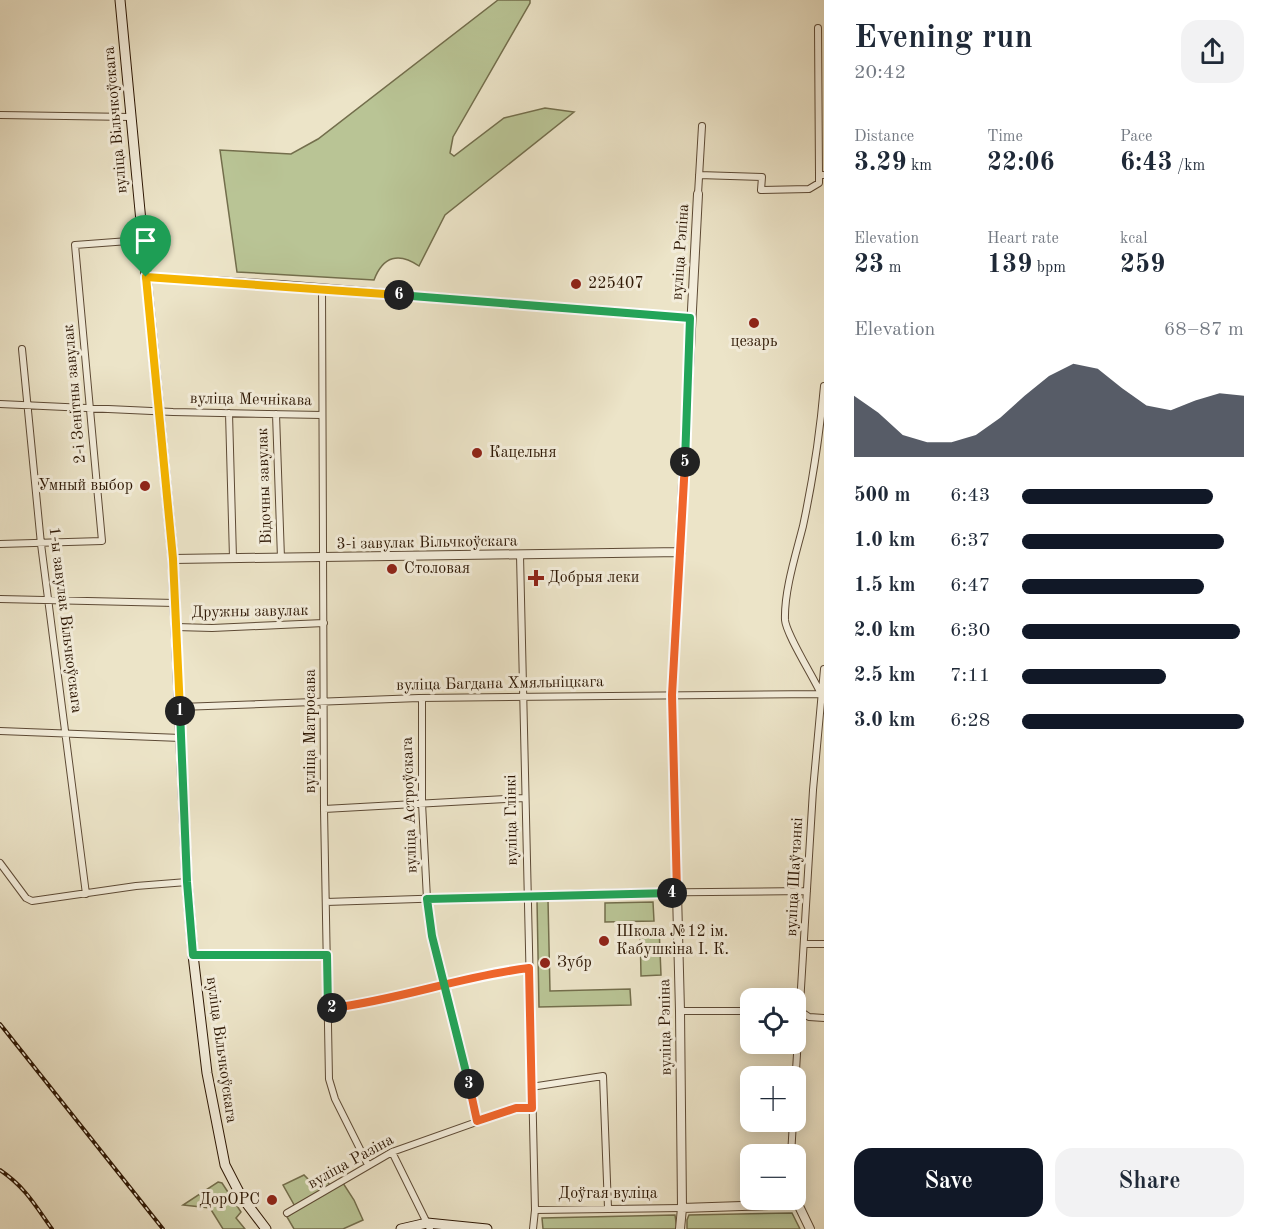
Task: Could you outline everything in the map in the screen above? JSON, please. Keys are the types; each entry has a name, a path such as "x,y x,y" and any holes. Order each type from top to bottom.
{"main road":[{"name":"вуліца Вільчкоўскага","path":"120,0 173,559 187,882 207,1073 222,1158 241,1196 266,1229"},
{"path":"401,1229 429,1226 487,1229"}],"street":[{"path":"699,175 762,177 761,190 809,189 819,183 822,175 818,28"},
{"path":"0,115 131,117"},
{"name":"вуліца Рэпіна","path":"682,1208 680,1011 672,695 681,552 690,318 702,126"},
{"name":"2-і Зенітны завулак","path":"41,544 102,541 75,245 142,240"},
{"path":"146,277 322,288 690,318"},
{"name":"вуліца Матросава","path":"322,288 324,809 329,1079 333,1094 368,1165"},
{"name":"1-ы завулак Вільчкоўскага","path":"22,349 41,544 86,894"},
{"path":"821,694 785,621 788,592 810,492 824,386"},
{"name":"вуліца Мечнікава","path":"0,404 159,412 322,415"},
{"path":"229,413 233,558"},
{"name":"Відочны завулак","path":"276,414 281,558"},
{"path":"0,544 41,544"},
{"name":"3-і завулак Вільчкоўскага","path":"173,559 681,552"},
{"name":"вуліца Глінкі","path":"520,555 533,1229"},
{"path":"0,599 175,603"},
{"name":"Дружны завулак","path":"176,627 212,628 324,623"},
{"name":"вуліца Шаўчэнкі","path":"799,988 824,669"},
{"name":"вуліца Багдана Хмяльніцкага","path":"180,707 422,698 821,694"},
{"name":"вуліца Астроўскага","path":"422,698 422,803 427,899 432,936 477,1121"},
{"path":"0,731 181,738"},
{"path":"324,809 524,798"},
{"path":"0,863 26,898 32,901 136,886 187,882"},
{"path":"326,902 807,891"},
{"path":"804,944 824,944"},
{"path":"193,955 327,955"},
{"path":"328,1009 529,968"},
{"path":"680,1011 740,1011"},
{"path":"806,1016 824,1018"},
{"path":"531,1087 603,1076 608,1208"},
{"name":"вуліца Разіна","path":"287,1213 392,1152 516,1108 532,1108"},
{"path":"392,1152 429,1226"},
{"name":"Доўгая вуліца","path":"534,1210 740,1206"},
{"name":"Доўгая вуліца","path":"680,1229 682,1208"},
{"path":"801,1210 810,1229"}],"green space":[{"path":"498,0 530,0 530,3 453,137 450,153 454,156 504,118 545,108 574,112 445,215 419,266 405,259 392,259 382,266 374,280 237,272 220,150 291,154 318,139"},
{"path":"537,900 548,900 550,991 630,989 631,1005 539,1007"},
{"path":"653,902 654,921 605,922 605,903"},
{"path":"659,927 661,975 641,976 640,928"},
{"path":"321,1174 333,1189 343,1183 363,1220 343,1229 294,1229 287,1217 297,1210 283,1185 304,1175 309,1180"},
{"path":"218,1182 222,1183 241,1212 236,1218 245,1229 223,1229 210,1208 183,1205"},
{"path":"792,1213 800,1229 687,1229 689,1215"},
{"path":"675,1215 677,1229 543,1229 542,1218"}],"railway":[{"path":"0,1024 163,1229"},
{"path":"0,1170 23,1190 52,1229"}],"place":[{"name":"225407","path":"576,284"},
{"name":"цезарь","path":"754,323"},
{"name":"Кацельня","path":"477,453"},
{"name":"Умный выбор","path":"145,486"},
{"name":"Столовая","path":"392,569"},
{"name":"Добрыя леки","path":"536,578"},
{"name":"Школа №12 ім. Кабушкіна І. К.","path":"604,941"},
{"name":"Зубр","path":"545,963"},
{"name":"ДорОРС","path":"272,1200"}],"route":[{"path":"146,277 173,559 187,882 193,955 327,955 328,1009 351,1006 445,984 529,968 532,1108 516,1108 477,1121 467,1073 445,984 432,936 427,899 677,893 672,695 682,531 690,318 281,285 146,277"}]}
